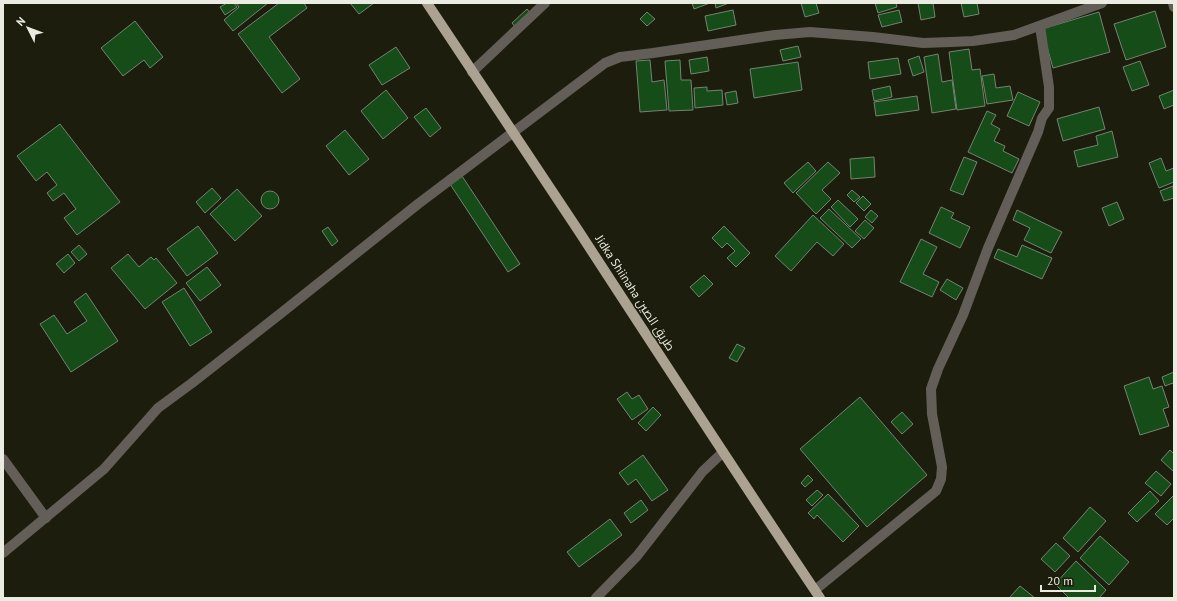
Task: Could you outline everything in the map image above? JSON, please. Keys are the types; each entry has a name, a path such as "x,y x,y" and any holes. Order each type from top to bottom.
{"main road":[{"name":"Jidka Shiinaha طريق الصين","path":"427,3 472,72 514,132 817,594"}],"street":[{"path":"472,72 545,3"},
{"path":"3,553 104,469 158,408 280,314 418,204 605,63 620,57 775,35 803,33 838,34 923,43 951,42 1014,35 1102,3"},
{"path":"1173,3 1174,7"},
{"path":"817,594 936,491 941,479 942,466 932,414 931,389 938,369 963,315 988,248 1038,132 1042,118 1049,108 1049,88 1040,26"},
{"path":"596,598 637,556 703,471 723,452"},
{"path":"3,459 46,518"}],"building":[{"path":"227,3 234,3 237,7 225,15 220,7"},
{"path":"236,3 268,3 233,31 224,20 239,7"},
{"path":"279,3 304,3 307,8 269,37 300,79 282,93 238,34"},
{"path":"350,3 374,3 359,14"},
{"path":"692,3 710,3 694,9"},
{"path":"715,3 729,3 716,8"},
{"path":"801,3 816,3 819,13 805,17"},
{"path":"875,3 896,3 897,7 878,13"},
{"path":"918,3 933,3 935,17 921,20"},
{"path":"961,3 977,3 979,14 964,17"},
{"path":"527,9 531,14 516,28 512,23"},
{"path":"733,10 736,25 708,31 705,16"},
{"path":"899,10 902,22 882,27 878,15"},
{"path":"1155,11 1166,47 1126,60 1114,24"},
{"path":"647,12 655,19 647,26 640,19"},
{"path":"1099,12 1110,52 1053,68 1042,29"},
{"path":"135,21 163,57 150,68 144,60 123,76 101,48"},
{"path":"798,46 801,57 783,61 780,50"},
{"path":"396,47 410,68 382,85 369,65"},
{"path":"969,49 972,70 980,69 985,106 957,110 949,52"},
{"path":"938,54 942,82 952,80 956,109 932,113 924,57"},
{"path":"919,56 924,72 913,76 908,60"},
{"path":"707,57 709,71 691,74 689,60"},
{"path":"898,58 901,74 870,79 868,62"},
{"path":"650,60 652,82 664,80 667,110 640,112 636,61"},
{"path":"680,60 681,80 691,80 693,110 669,111 665,61"},
{"path":"1140,61 1149,85 1132,91 1123,67"},
{"path":"798,62 802,90 754,98 750,69"},
{"path":"994,74 996,88 1010,86 1013,100 987,104 982,76"},
{"path":"890,86 892,97 874,101 872,90"},
{"path":"707,87 707,91 722,90 723,105 695,108 694,88"},
{"path":"386,90 408,118 383,139 361,111"},
{"path":"1174,90 1174,105 1164,109 1159,96"},
{"path":"736,91 738,103 727,105 725,93"},
{"path":"1018,92 1040,102 1029,126 1007,116"},
{"path":"917,96 919,110 876,116 874,102"},
{"path":"1099,107 1105,129 1063,141 1057,119"},
{"path":"426,108 441,128 430,137 414,117"},
{"path":"987,111 996,115 991,124 1000,129 994,141 1005,146 1003,151 1019,159 1012,173 968,152"},
{"path":"60,124 120,202 77,235 64,218 76,209 64,193 53,201 47,193 57,185 47,172 36,181 17,156"},
{"path":"345,130 369,159 349,175 326,146"},
{"path":"1112,131 1118,157 1078,167 1074,151 1098,145 1096,136"},
{"path":"874,157 875,177 851,179 850,159"},
{"path":"964,157 977,162 963,195 950,190"},
{"path":"1161,158 1166,171 1174,168 1174,182 1159,188 1149,163"},
{"path":"808,162 816,171 793,193 784,183"},
{"path":"828,162 840,173 822,190 831,199 816,214 796,193"},
{"path":"462,176 520,264 508,272 450,184"},
{"path":"1173,186 1174,198 1164,201 1160,191"},
{"path":"212,188 221,198 205,213 196,202"},
{"path":"237,189 262,216 235,241 210,214"},
{"path":"852,190 860,197 854,202 847,195"},
{"path":"270,191 276,194 279,200 276,206 270,209 264,206 261,200 264,194"},
{"path":"863,196 871,204 864,211 856,203"},
{"path":"838,200 858,219 850,227 831,207"},
{"path":"1117,202 1124,219 1109,226 1102,208"},
{"path":"941,207 954,213 951,218 970,227 960,248 929,233"},
{"path":"829,209 861,239 852,248 820,218"},
{"path":"871,210 878,216 872,223 865,217"},
{"path":"1017,210 1062,232 1051,253 1024,240 1030,228 1013,220"},
{"path":"813,215 844,244 833,256 817,242 791,271 775,256"},
{"path":"865,220 874,228 864,239 855,231"},
{"path":"198,226 218,253 187,276 167,249"},
{"path":"724,226 750,253 736,267 727,258 735,251 727,243 722,248 712,238"},
{"path":"328,227 338,241 332,246 322,231"},
{"path":"921,239 937,247 923,274 939,282 932,297 900,282"},
{"path":"79,245 87,254 79,261 71,252"},
{"path":"1022,245 1052,258 1042,279 994,258 998,249 1017,257"},
{"path":"68,254 75,263 64,273 56,264"},
{"path":"128,254 139,267 151,257 154,260 156,258 177,283 145,309 111,268"},
{"path":"207,267 221,285 200,301 186,283"},
{"path":"704,275 713,284 699,297 690,287"},
{"path":"947,279 963,288 956,300 940,290"},
{"path":"184,288 212,332 190,346 162,302"},
{"path":"86,293 118,341 71,372 40,324 54,315 67,334 87,321 74,302"},
{"path":"737,344 745,348 737,362 729,358"},
{"path":"1174,372 1174,386 1173,383 1165,386 1162,377"},
{"path":"1149,377 1153,389 1162,386 1169,407 1163,409 1169,426 1140,435 1124,386"},
{"path":"627,392 632,399 639,395 648,409 632,420 617,399"},
{"path":"860,397 927,475 867,527 800,449"},
{"path":"653,407 661,415 646,431 638,423"},
{"path":"902,412 913,424 902,434 891,422"},
{"path":"1170,450 1174,454 1174,472 1161,460"},
{"path":"643,455 668,490 652,501 636,479 628,485 619,473"},
{"path":"1156,471 1171,484 1161,496 1145,483"},
{"path":"808,475 813,480 805,487 801,483"},
{"path":"817,490 823,495 812,506 806,500"},
{"path":"1150,491 1159,501 1137,522 1128,513"},
{"path":"828,494 859,526 843,542 817,515 814,519 808,513"},
{"path":"1174,495 1174,518 1167,525 1155,514"},
{"path":"641,500 648,510 631,523 624,513"},
{"path":"1090,507 1106,521 1078,552 1063,538"},
{"path":"610,519 622,535 579,567 567,552"},
{"path":"1100,536 1129,562 1109,585 1080,558"},
{"path":"1056,543 1070,556 1055,572 1041,559"},
{"path":"1076,561 1106,590 1099,598 1069,598 1055,584"},
{"path":"1020,586 1035,598 1009,598"}]}
